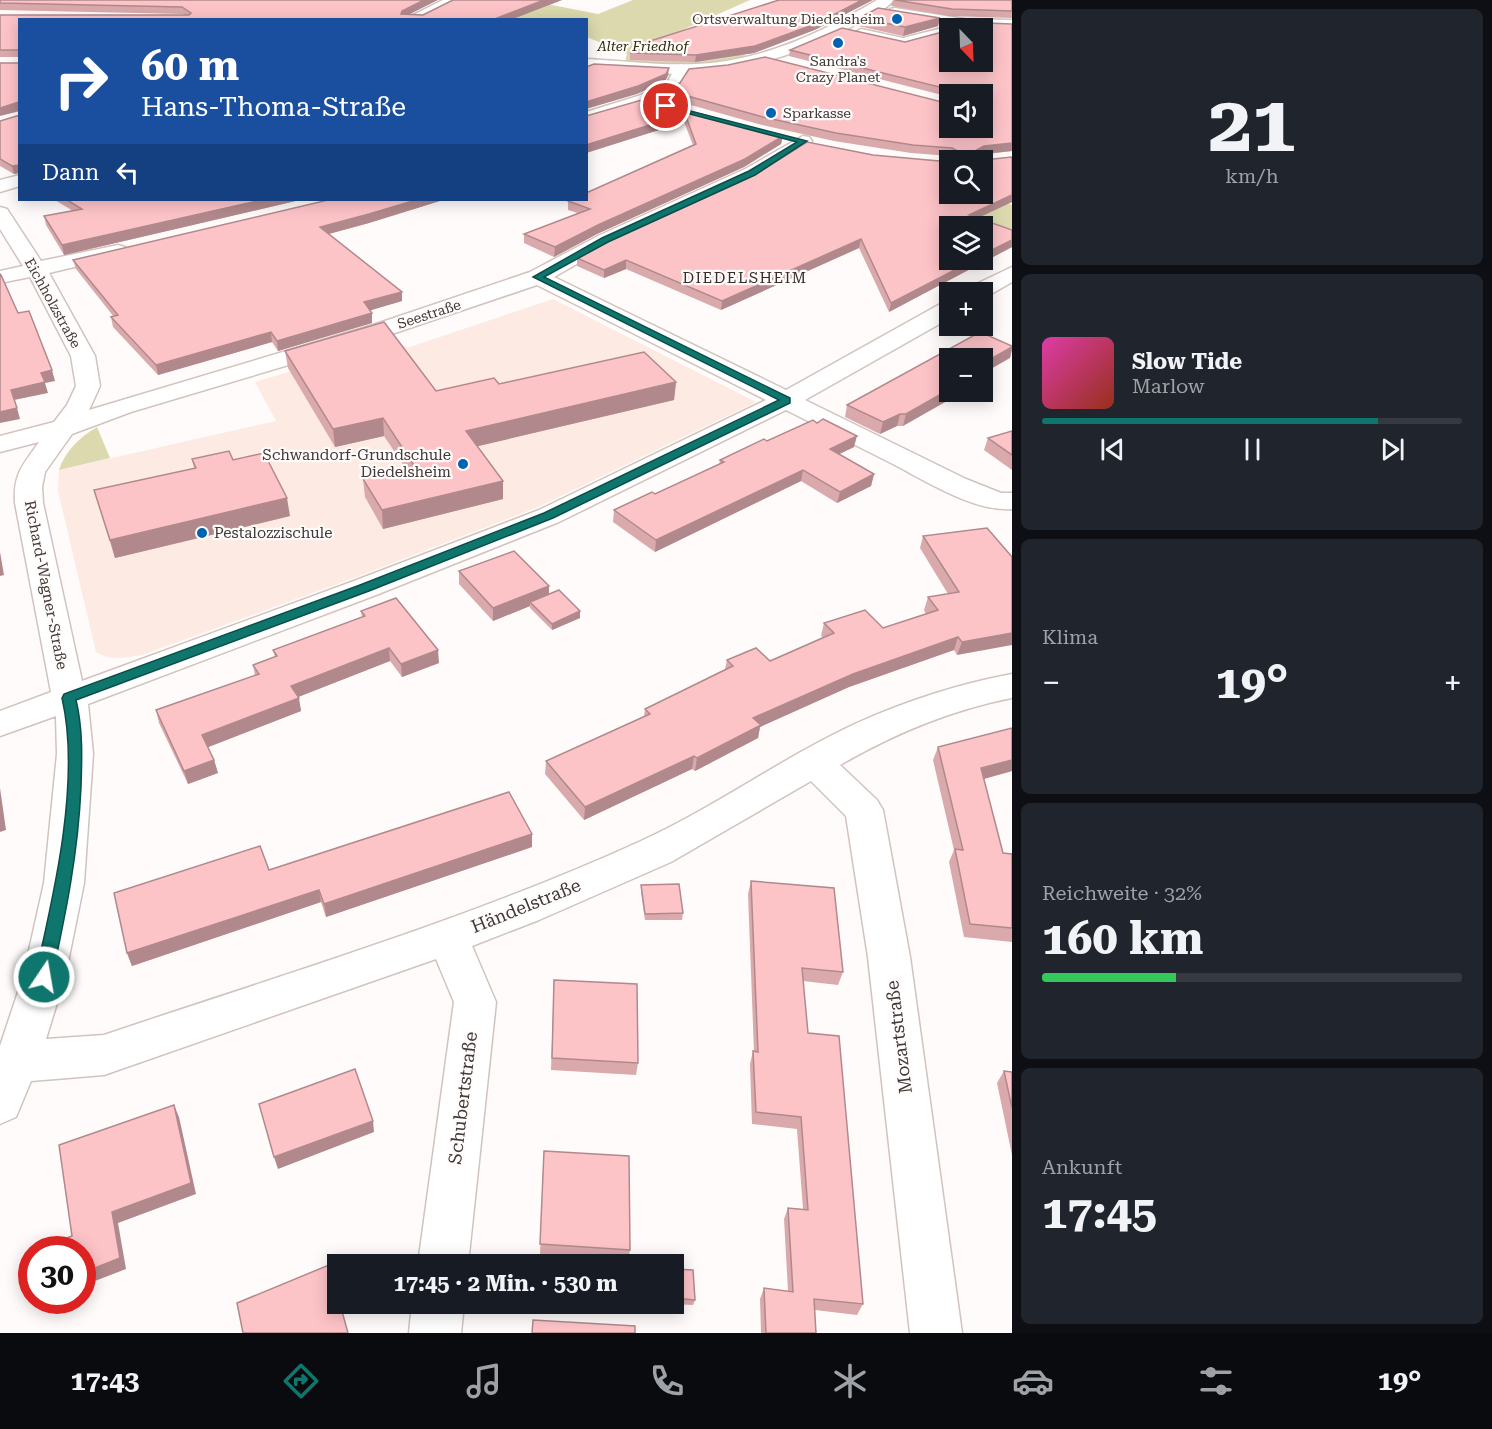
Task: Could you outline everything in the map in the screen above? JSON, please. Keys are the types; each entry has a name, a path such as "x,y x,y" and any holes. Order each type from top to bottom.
{"street":[{"path":"414,18 454,0"},
{"path":"588,64 681,69 730,66 766,58 802,45 839,28 887,0"},
{"path":"412,3 433,9"},
{"path":"873,9 939,23"},
{"path":"993,25 1012,24"},
{"path":"839,28 903,42 939,32"},
{"path":"766,58 789,63"},
{"path":"588,117 644,99 674,86 681,69"},
{"path":"644,99 666,106"},
{"name":"Seestraße","path":"0,444 63,428 122,407 381,330 538,277 605,240 752,173 802,141"},
{"path":"0,186 18,181"},
{"name":"Eichholzstraße","path":"0,213 36,270 83,356 88,386 79,406 63,428"},
{"path":"0,277 134,247"},
{"path":"993,284 1012,273"},
{"path":"538,277 956,486 998,502 1012,501"},
{"path":"0,724 365,588 549,516 787,400 939,315"},
{"name":"Richard-Wagner-Straße","path":"0,1102 17,1062 44,977 64,883 75,754 73,716 28,497 31,472 63,428"},
{"name":"Händelstraße","path":"17,1062 104,1055 448,937 525,908 657,851 868,733 915,713 981,692 1012,686"},
{"name":"Mozartstraße","path":"814,762 864,810 889,957 936,1333"},
{"name":"Schubertstraße","path":"444,1254 475,1002 448,937"},
{"path":"435,1333 437,1314"}],"shaded area":[{"name":"Schwandorf-Grundschule Diedelsheim","path":"553,299 756,402 538,507 359,576 142,655 121,658 107,657 96,652 58,491 59,470 276,421 255,382 396,340 407,348"}],"green space":[{"name":"Alter Friedhof","path":"526,0 598,14 633,0 750,0 671,35 747,56 704,64 625,62 627,54 588,37 588,18 513,18 452,5"},
{"path":"993,199 1012,205 1012,233 993,226 993,216 965,216 945,209 956,204 993,204"},
{"path":"97,427 110,458 59,470 74,445"}],"building":[{"path":"0,0 424,0 402,11 401,14 423,15 453,0 544,0 497,18 18,18 18,50 0,50 0,15 189,15 191,13 182,7 0,3"},
{"path":"779,0 862,0 818,23 755,46 696,55 630,53 657,44 647,42"},
{"path":"895,0 1012,0 1012,11 952,9"},
{"path":"878,8 940,18 905,27 859,18"},
{"path":"993,23 1012,24 1012,143 984,146 977,150 913,145 836,133 763,117 666,90 680,83 689,69 728,65 765,57 939,101 939,138 993,138 993,84 939,84 939,87 790,50 842,28 905,42 939,33 939,72 993,72"},
{"path":"0,63 18,63 18,102 0,108"},
{"path":"594,64 669,68 666,74 638,86 588,101 588,66"},
{"path":"645,99 783,136 745,159 598,225 555,247 524,234 590,209 568,201 588,201 588,192 696,144 685,114 588,144 588,115"},
{"path":"18,116 18,165 12,166 0,159 0,121"},
{"path":"807,142 873,155 939,161 939,204 993,204 969,215 972,216 939,216 939,270 955,270 891,303 861,239 722,301 626,260 604,270 577,258 614,238 761,171"},
{"path":"1012,157 1012,195 993,204 993,159"},
{"path":"69,201 258,201 62,245 44,216 82,209"},
{"path":"324,201 413,201 320,227 402,292 364,302 372,313 277,341 271,332 156,365 111,317 118,315 73,260"},
{"path":"993,223 1012,230 1012,240 993,250"},
{"path":"0,274 18,313 29,311 52,370 41,373 45,382 11,390 17,408 0,412"},
{"path":"384,322 436,391 494,378 499,384 644,352 676,382 466,431 503,481 382,510 363,479 415,467 383,418 333,429 285,351"},
{"path":"973,336 989,336 1012,346 993,358 993,348 951,348"},
{"path":"939,355 939,395 906,414 900,414 883,422 847,405"},
{"path":"823,419 857,436 830,449 874,474 840,492 803,470 656,540 614,510 724,462 720,460 764,439 767,441 813,420 817,423"},
{"path":"1012,431 1012,455 988,438"},
{"path":"229,451 233,460 264,453 287,498 110,540 94,490 196,468 192,459"},
{"path":"987,528 1012,557 1012,633 962,642 958,637 853,674 753,718 761,725 697,758 694,756 585,807 546,761 650,714 645,709 733,666 727,660 756,648 770,661 834,633 824,623 865,610 883,628 938,610 928,597 959,592 923,536"},
{"path":"514,551 549,586 493,608 459,571"},
{"path":"559,590 580,611 552,624 530,602"},
{"path":"396,598 438,650 401,664 389,648 291,686 299,698 202,735 214,760 184,771 156,710 259,674 253,665 277,656 273,650 365,616 361,611"},
{"path":"1012,728 1012,760 981,768 1003,853 1012,854 1012,928 970,924 955,849 963,850 938,747"},
{"path":"509,792 532,834 324,904 319,890 127,953 114,893 260,846 269,870"},
{"path":"751,881 834,888 843,972 802,968 808,1033 839,1036 863,1304 814,1299 816,1333 766,1333 764,1288 793,1292 788,1208 808,1210 801,1117 756,1112 753,1051 758,1052"},
{"path":"679,884 683,913 645,914 641,885"},
{"path":"554,980 637,984 638,1063 552,1058"},
{"path":"355,1069 373,1121 274,1157 259,1104"},
{"path":"1004,1071 1012,1072 1012,1108"},
{"path":"174,1105 191,1183 112,1212 120,1258 96,1267 96,1236 72,1236 59,1145"},
{"path":"544,1151 629,1156 630,1250 540,1244"},
{"path":"327,1266 327,1314 343,1314 348,1333 243,1333 237,1303"},
{"path":"684,1270 693,1270 695,1300 684,1299"},
{"path":"533,1320 635,1326 635,1333 532,1333"}],"place":[{"name":"Ortsverwaltung Diedelsheim","path":"897,19"},
{"name":"Sandra's Crazy Planet","path":"838,43"},
{"name":"Sparkasse","path":"771,113"},
{"name":"Schwandorf-Grundschule Diedelsheim","path":"463,464"},
{"name":"Pestalozzischule","path":"202,533"}],"district":[{"name":"DIEDELSHEIM","path":"745,278"}],"route":[{"path":"44,977 64,883 73,807 75,754 73,716 69,698 365,588 549,516 787,400 538,277 605,240 752,173 803,141 666,106"}]}
